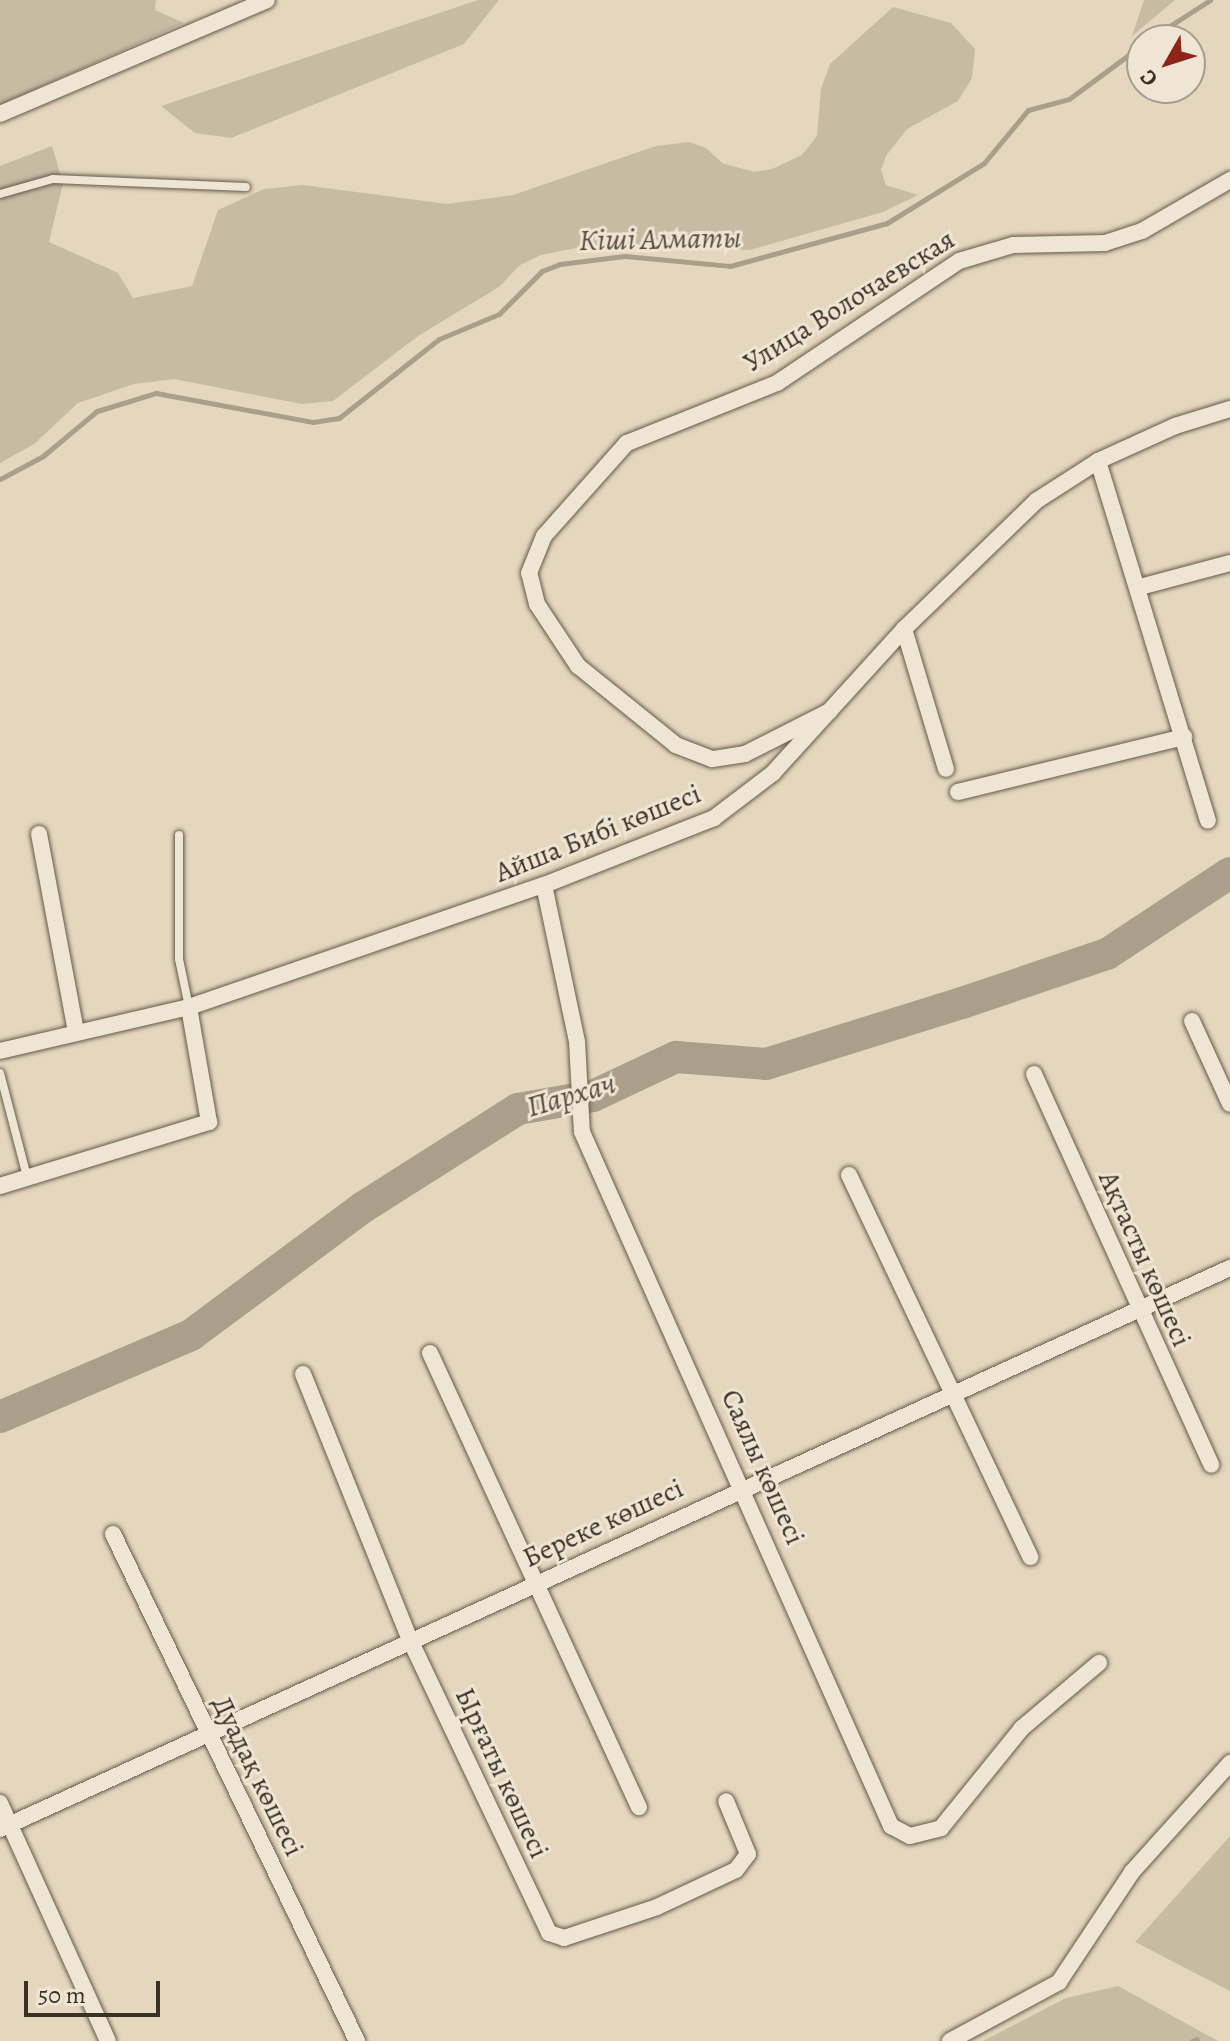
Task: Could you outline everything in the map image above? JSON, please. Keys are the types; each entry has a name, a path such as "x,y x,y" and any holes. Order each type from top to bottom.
{"street":[{"path":"0,114 267,0"},
{"name":"Улица Волочаевская","path":"836,708 745,754 712,759 676,745 578,666 537,604 529,573 544,536 627,443 777,383 959,261 1013,245 1105,243 1142,231 1230,180"},
{"name":"Айша Бибі көшесі","path":"0,1051 189,1007 544,885 714,818 773,773 836,708 904,629 1036,501 1098,461 1175,426 1230,409"},
{"path":"1098,461 1140,587 1208,821"},
{"path":"1140,587 1230,563"},
{"path":"904,629 946,769"},
{"path":"958,792 1184,737"},
{"path":"39,834 76,1032"},
{"name":"Саялы көшесі","path":"544,885 577,1041 577,1087 582,1132 744,1488 891,1826 910,1836 941,1828 1022,1728 1099,1663"},
{"path":"0,1186 209,1122 189,1007"},
{"path":"1192,1021 1230,1104"},
{"name":"Ақтасты көшесі","path":"1034,1074 1138,1312 1211,1465"},
{"path":"849,1175 1030,1557"},
{"name":"Береке көшесі","path":"5,1827 210,1736 953,1391 1138,1312 1230,1268"},
{"path":"430,1353 639,1807"},
{"name":"Ырғаты көшесі","path":"303,1374 411,1642 555,1938 657,1907 736,1870 748,1854 726,1801"},
{"name":"Дуадақ көшесі","path":"113,1534 357,2041"},
{"path":"950,2041 1059,1982 1132,1872 1230,1763"},
{"path":"0,1803 5,1827 108,2041"}],"lane":[{"path":"0,194 53,179 246,187"},
{"path":"179,835 179,959 189,1007"},
{"path":"0,1073 28,1178"}],"shaded area":[{"path":"0,0 156,0 155,10 184,23 0,105"},
{"path":"478,0 499,0 464,44 231,138 195,133 161,106"},
{"path":"1144,0 1175,0 1146,24 1136,24"},
{"path":"893,7 951,23 975,49 972,78 958,101 907,129 886,156 881,170 886,185 918,195 883,212 750,250 592,245 541,255 520,265 499,287 418,336 333,401 302,404 174,379 134,384 78,403 34,444 0,463 0,166 52,146 63,183 49,242 118,273 133,298 192,286 218,210 264,189 303,185 447,204 513,195 656,146 689,142 706,148 722,163 754,172 772,169 802,155 817,136 821,89 830,64"},
{"path":"1230,1836 1230,1991 1135,1942"},
{"path":"1118,1986 1218,2041 983,2041 1066,1998"}],"waterway":[{"name":"Кіші Алматы","path":"1173,24 1210,0"},
{"name":"Кіші Алматы","path":"0,479 43,456 97,411 156,393 313,422 339,418 439,339 499,314 542,271 560,264 625,256 730,266 887,223 984,163 1028,110 1069,99 1126,57"},
{"name":"Пархач","path":"0,1417 191,1335 362,1208 518,1109 593,1096 676,1057 766,1064 962,1003 1107,954 1230,873"},
{"name":"Пархач","path":"1192,2041 1197,2039"}]}
